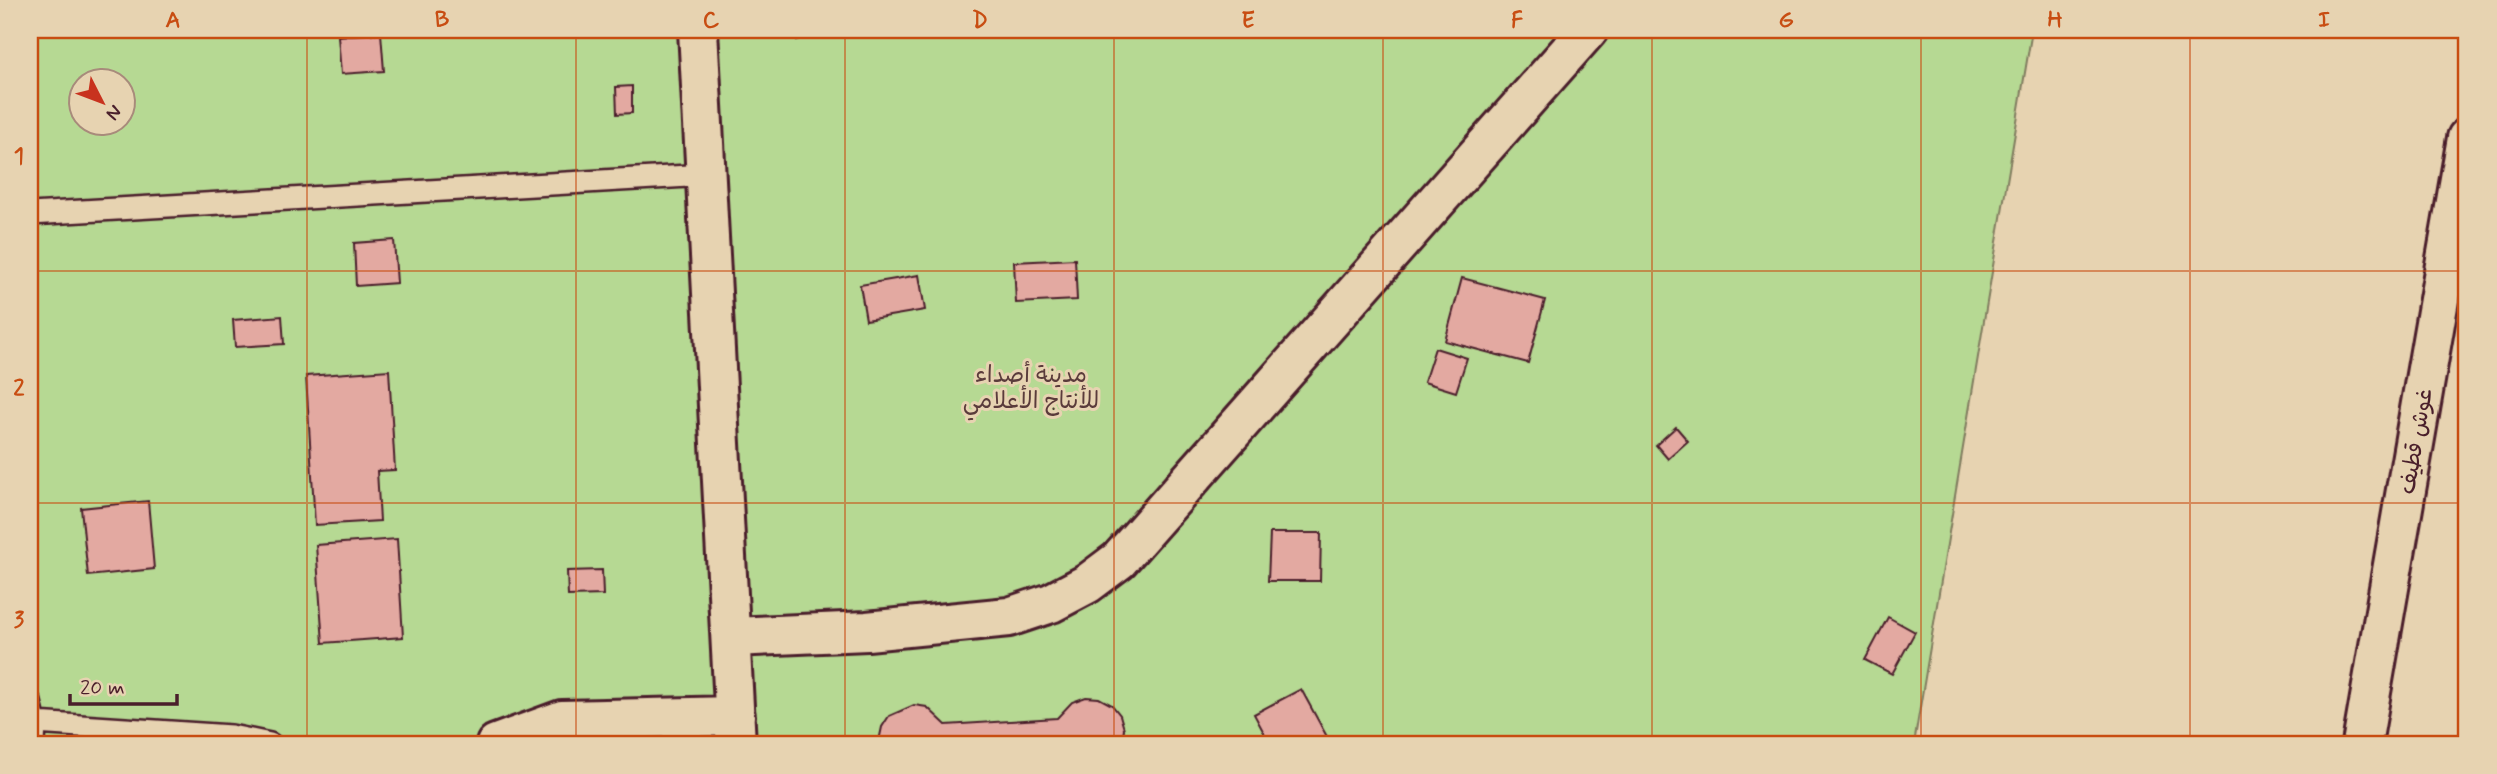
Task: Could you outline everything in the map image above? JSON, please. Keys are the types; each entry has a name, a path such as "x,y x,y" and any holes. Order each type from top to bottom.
{"street":[{"path":"496,744 562,720 735,730 733,637 698,30"},
{"path":"733,637 867,631 1009,617 1051,603 1087,584 1119,560 1588,30"},
{"name":"غوش قطيف","path":"2362,744 2467,138"}],"lane":[{"path":"30,214 706,175"},
{"path":"30,702 35,734 230,736 270,744"}],"green space":[{"name":"مدينة أصداء للأنتاج الأعلامي","path":"30,30 2032,30 1914,744 30,744"}],"building":[{"path":"794,30 813,30 815,34 797,40"},
{"path":"381,33 384,71 341,74 338,36"},
{"path":"632,86 632,113 617,114 616,87"},
{"path":"394,240 397,283 356,286 354,243"},
{"path":"1075,259 1077,300 1016,303 1014,262"},
{"path":"919,275 925,310 866,320 860,285"},
{"path":"1462,278 1545,300 1528,363 1445,341"},
{"path":"282,316 284,344 235,347 233,320"},
{"path":"1435,348 1467,358 1456,392 1424,382"},
{"path":"389,370 395,470 377,471 380,521 315,525 306,376"},
{"path":"1676,427 1688,441 1668,459 1656,445"},
{"path":"148,501 154,569 88,576 81,508"},
{"path":"1270,533 1321,533 1320,581 1268,581"},
{"path":"397,539 403,637 323,643 316,545"},
{"path":"602,570 603,595 568,596 567,571"},
{"path":"1888,617 1915,632 1892,674 1865,660"},
{"path":"1301,689 1331,744 1270,744 1254,714"},
{"path":"1086,697 1099,698 1112,705 1120,715 1124,729 1122,744 880,744 879,741 882,727 889,716 914,705 927,707 946,725 1057,718 1072,702"}]}
